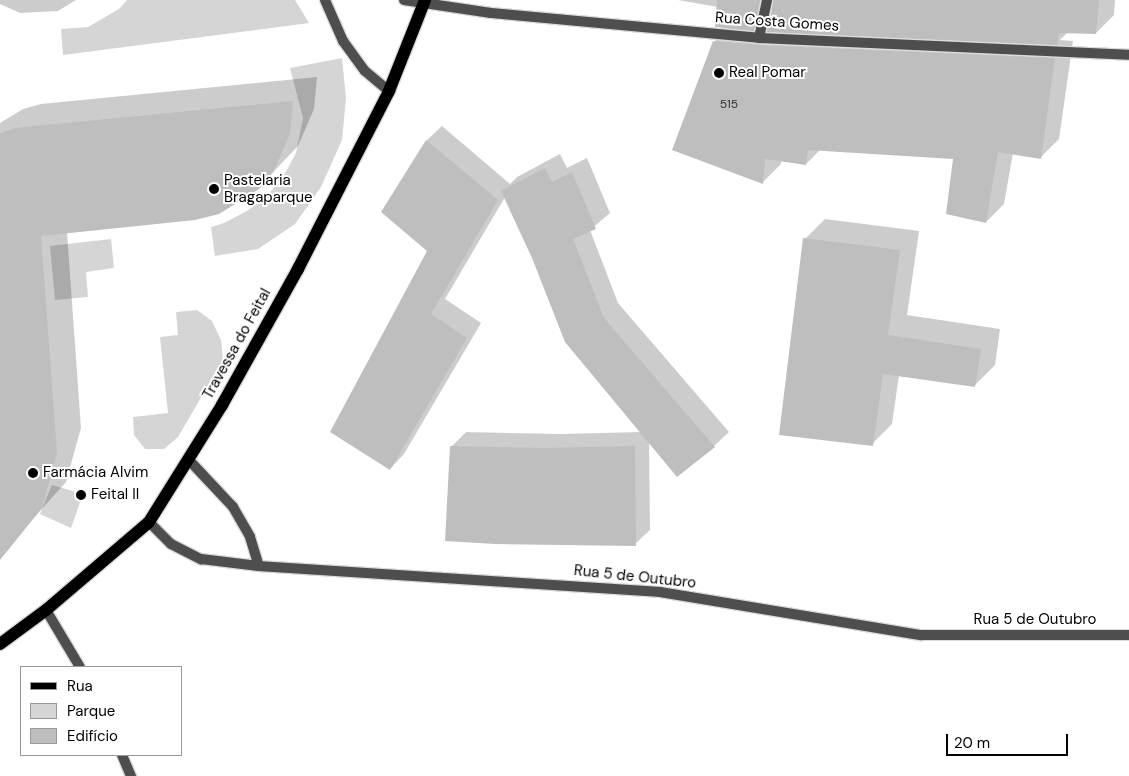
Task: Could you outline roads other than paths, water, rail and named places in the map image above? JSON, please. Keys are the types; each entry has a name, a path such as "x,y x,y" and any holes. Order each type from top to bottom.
{"main road":[{"name":"Travessa do Feital","path":"0,644 46,610 148,522 222,405 298,269 389,91 425,1"}],"street":[{"path":"325,0 343,41 365,71 389,91"},
{"name":"Rua Costa Gomes","path":"404,0 425,1 492,13 759,38 1129,55"},
{"path":"759,38 768,0"},
{"path":"188,459 233,506 250,537 259,566"},
{"name":"Rua 5 de Outubro","path":"148,522 172,544 201,559 259,566 660,592 922,635 1129,635"},
{"path":"46,610 79,666"},
{"path":"122,756 131,776"}],"place":[{"name":"Real Pomar","path":"719,73"},
{"name":"Pastelaria Bragaparque","path":"214,189"},
{"name":"Farmácia Alvim","path":"33,473"},
{"name":"Feital II","path":"81,495"}]}
